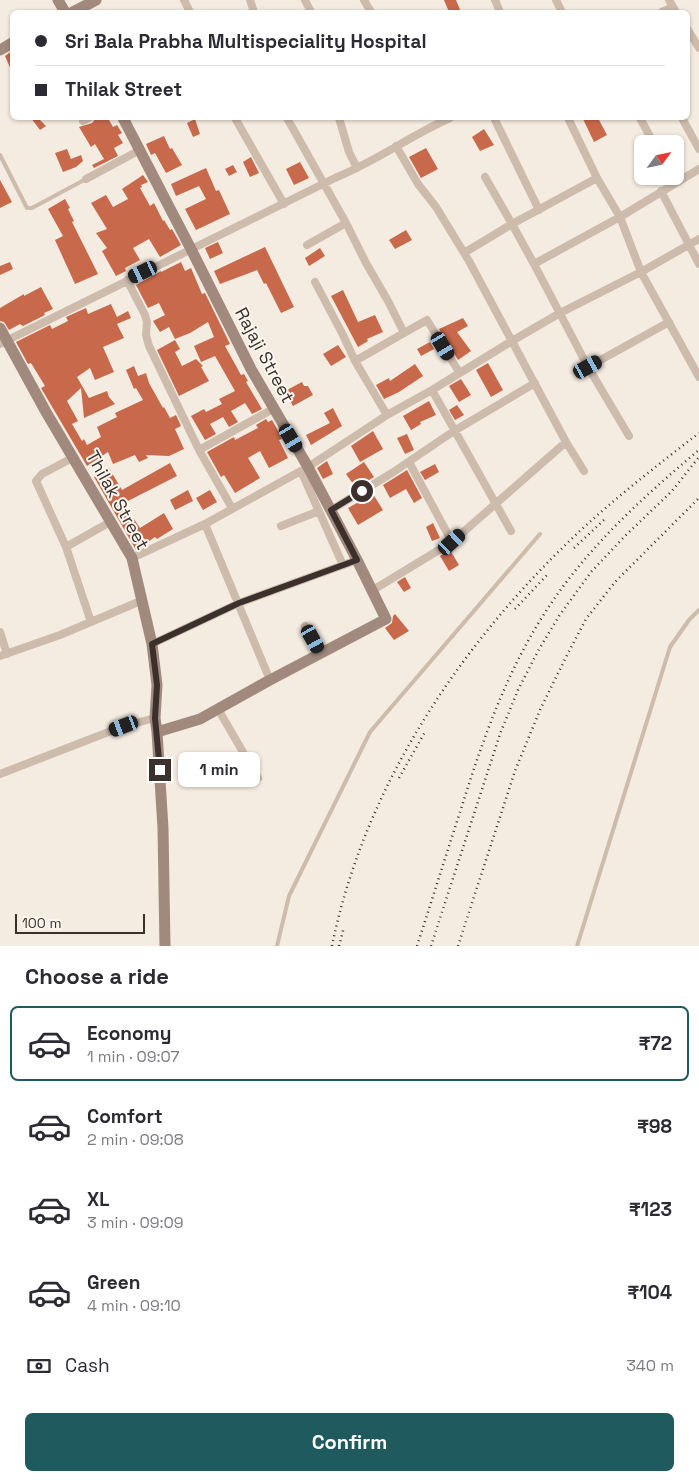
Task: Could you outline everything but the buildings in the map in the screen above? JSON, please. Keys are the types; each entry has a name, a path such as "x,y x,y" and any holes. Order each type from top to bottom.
{"street":[{"path":"78,10 96,0"},
{"path":"690,33 699,48"},
{"name":"Rajaji Street","path":"124,120 325,510 357,560 386,619 200,719 158,732"},
{"path":"236,120 284,204"},
{"path":"288,120 346,223 404,333"},
{"path":"340,120 349,152 357,168"},
{"path":"428,120 432,126"},
{"path":"4,342 357,168 446,120"},
{"path":"495,120 539,210"},
{"path":"569,120 597,178 620,217 641,272 699,377"},
{"path":"641,120 649,135"},
{"path":"683,120 699,149"},
{"path":"396,146 418,184 436,207 464,253 566,442 584,471"},
{"path":"86,179 140,150"},
{"path":"684,175 699,169"},
{"path":"485,176 588,367 629,436"},
{"path":"464,253 512,224 597,178"},
{"path":"534,264 620,217 662,192 668,185"},
{"path":"662,192 699,264"},
{"path":"307,245 346,223"},
{"path":"132,558 205,524 305,469 387,415 512,341 560,313 641,272 699,239"},
{"path":"127,280 148,322 146,335 149,346 199,450 232,508"},
{"path":"315,282 343,335 354,361 387,415"},
{"path":"354,361 427,320 459,372"},
{"path":"588,367 668,322"},
{"name":"Thilak Street","path":"0,328 4,342 132,558 152,644 157,685 155,718 158,732 164,828 164,946"},
{"path":"281,526 325,510 409,462 454,431 535,384"},
{"path":"432,390 511,532"},
{"path":"199,450 273,409"},
{"path":"373,590 452,542 566,442"},
{"path":"74,458 42,474 36,481 66,547 91,622"},
{"path":"409,462 452,542"},
{"path":"325,510 343,565"},
{"path":"66,547 110,522"},
{"path":"205,524 270,680"},
{"path":"152,644 239,603 357,560"},
{"path":"0,632 4,655 143,600"},
{"path":"306,626 321,653"},
{"path":"218,709 258,778"},
{"path":"0,774 124,726 155,718"}],"lane":[{"path":"0,155 27,208 32,208 86,179"},
{"path":"277,946 289,896 370,732 540,534"},
{"path":"577,946 670,647 689,620 699,610"}],"railway":[{"path":"332,946 347,886 368,828 394,772 425,718 459,667 497,618 538,572 582,529 699,433"},
{"path":"417,946 487,731 508,680 533,632 564,586 599,544 657,486 699,450"},
{"path":"431,946 500,734 518,690 538,651 559,616 591,572 672,491 699,457"},
{"path":"458,946 515,771 540,710 586,619 615,582 699,498"},
{"path":"574,548 605,519"},
{"path":"515,609 547,575"},
{"path":"399,778 425,732"},
{"path":"339,946 344,927"}],"route":[{"path":"160,770 158,732 155,718 157,685 152,644 239,603 357,560 331,510 362,491"}]}
